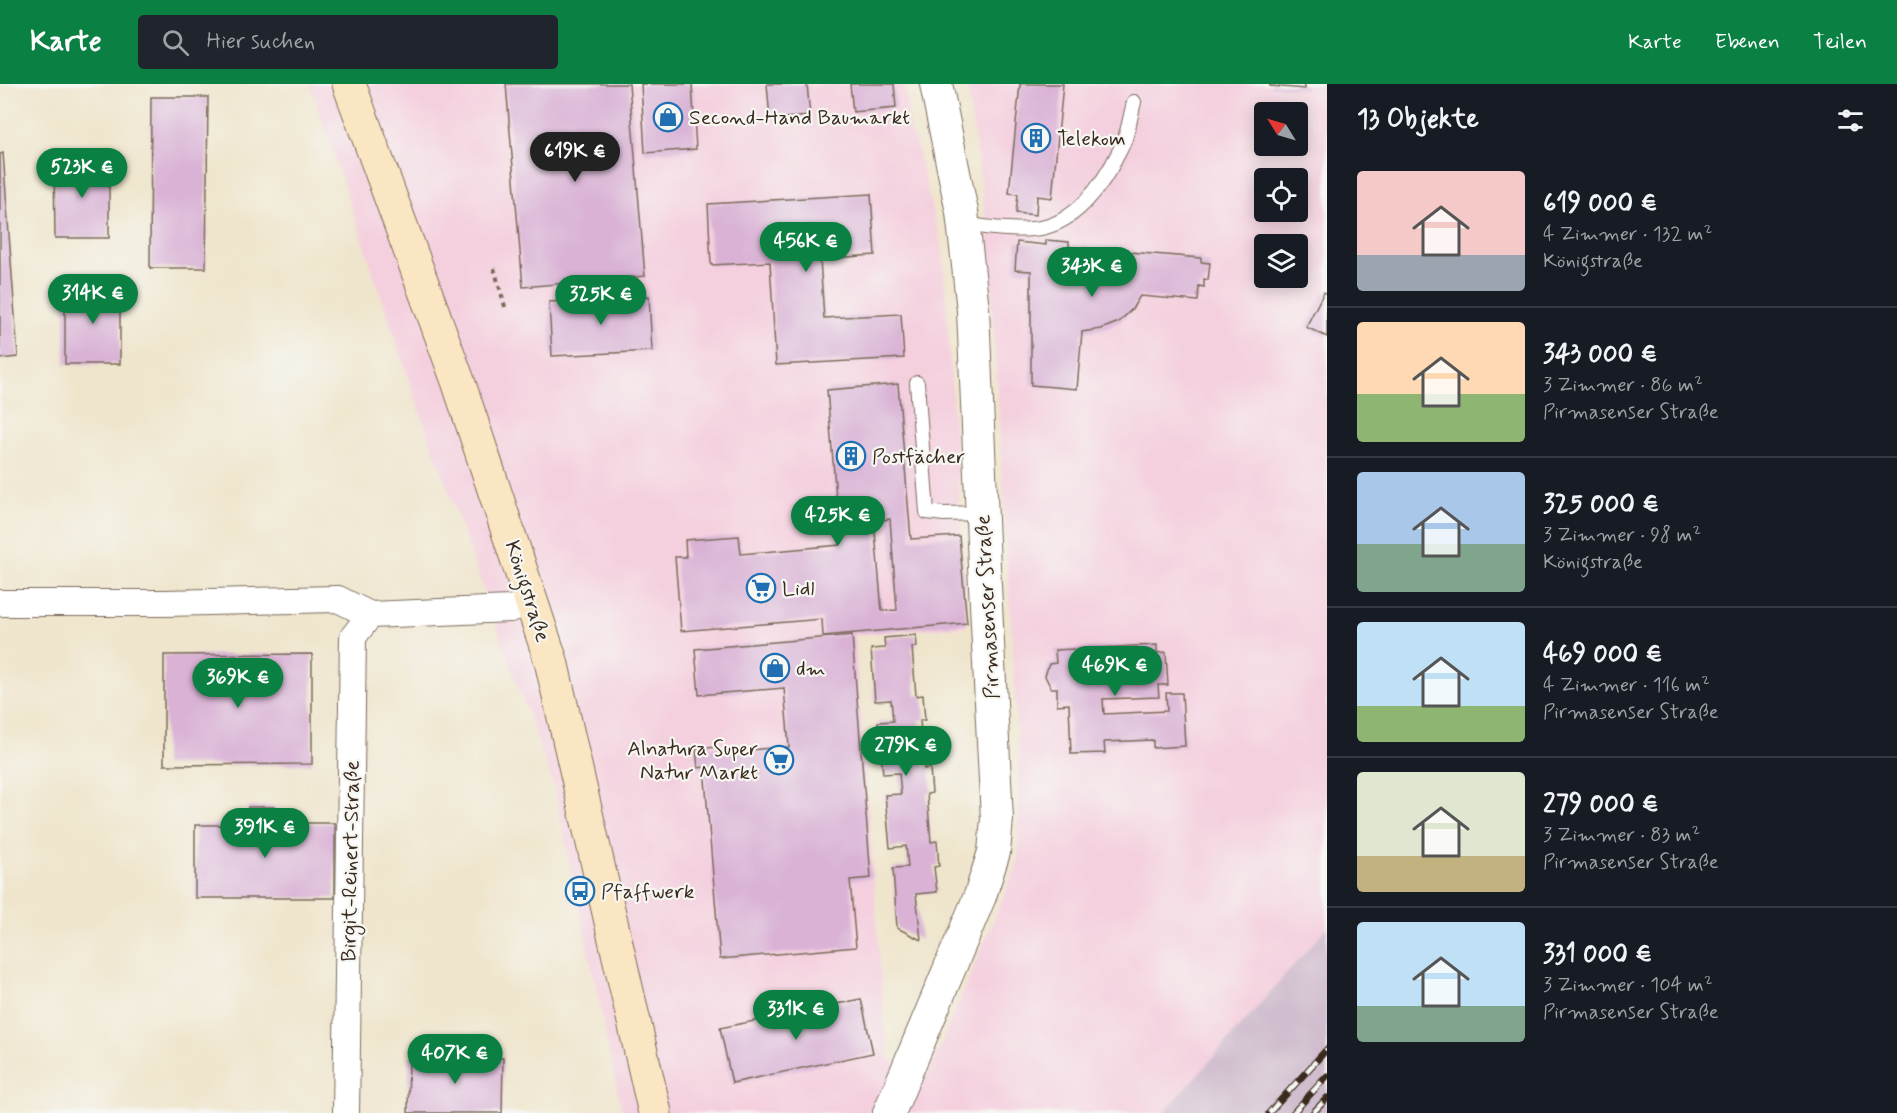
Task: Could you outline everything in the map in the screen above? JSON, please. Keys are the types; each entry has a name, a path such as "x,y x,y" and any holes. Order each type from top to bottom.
{"main road":[{"name":"Königstraße","path":"349,84 458,381 551,661 655,1113"}],"street":[{"name":"Pirmasenser Straße","path":"889,1113 980,896 994,852 997,792 974,310 963,224 936,84"},
{"path":"0,603 165,603 338,599 370,615 510,609 532,602"},
{"name":"Birgit-Reinert-Straße","path":"346,1113 353,637 370,615"}],"lane":[{"path":"963,224 1034,230 1063,220 1079,209 1094,192 1121,149 1134,102"},
{"path":"917,383 927,512 982,513"}],"path":[{"path":"494,268 506,310"}],"shaded area":[{"path":"310,84 905,84 908,124 915,141 943,253 967,626 855,635 887,1058 928,1074 1018,862 1019,764 988,234 967,84 1327,84 1327,927 1164,1113 622,1113 554,787 417,403"},
{"path":"1327,927 1327,1113 1164,1113 1280,981"}],"building":[{"path":"506,84 629,84 645,276 523,287"},
{"name":"Second-Hand Baumarkt","path":"641,84 692,84 696,149 645,153"},
{"path":"767,84 807,84 810,116 770,119"},
{"path":"850,84 894,84 896,108 853,112"},
{"name":"Telekom","path":"1020,84 1063,84 1052,198 1037,196 1036,215 1016,213 1018,194 1009,193"},
{"path":"1270,84 1305,84 1305,89 1270,86"},
{"path":"151,97 208,97 206,268 150,268"},
{"path":"3,153 18,357 0,359 0,154"},
{"path":"109,159 109,238 55,238 54,160"},
{"path":"871,194 875,255 820,259 824,318 901,314 904,358 776,365 770,262 711,265 708,204"},
{"path":"1046,240 1069,242 1069,247 1201,258 1201,262 1210,263 1208,280 1204,279 1204,287 1199,286 1198,301 1140,296 1132,309 1119,322 1101,329 1082,332 1077,389 1031,385 1031,271 1015,270 1017,242 1046,245"},
{"path":"120,285 120,364 65,364 65,286"},
{"path":"1324,292 1327,294 1327,337 1306,327"},
{"path":"649,296 652,351 552,356 549,302"},
{"path":"898,384 911,539 959,536 967,623 823,636 822,619 681,631 675,557 686,557 685,540 739,536 741,554 840,545 827,390","holes":["890,519 897,610 882,611 874,521"]},
{"path":"852,635 871,878 850,880 856,947 720,959 704,767 698,768 696,749 717,747 717,752 789,747 784,688 699,695 695,649"},
{"path":"916,635 917,647 912,647 916,696 923,695 925,720 920,720 924,769 930,768 932,793 927,794 931,842 937,841 939,866 934,867 937,892 916,894 921,940 897,928 893,868 908,867 906,846 890,848 885,795 901,794 899,773 883,774 878,722 893,721 891,700 875,701 871,649 885,648 884,638"},
{"path":"1157,645 1157,653 1166,652 1168,685 1158,685 1159,697 1103,699 1104,714 1167,711 1166,693 1182,693 1185,746 1153,748 1153,740 1104,742 1105,753 1071,754 1069,704 1057,705 1057,688 1051,688 1045,676 1049,664 1056,663 1055,650"},
{"path":"312,654 312,764 164,765 164,655"},
{"path":"248,807 274,807 274,823 335,823 335,898 195,898 195,825 248,825"},
{"path":"861,999 873,1053 732,1083 720,1028"},
{"path":"409,1056 503,1058 502,1113 408,1113"}],"railway":[{"path":"1269,1113 1327,1049"},
{"path":"1293,1113 1327,1076"},
{"path":"1313,1113 1327,1098"}],"place":[{"name":"Second-Hand Baumarkt","path":"668,117"},
{"name":"Telekom","path":"1036,138"},
{"name":"Postfächer","path":"851,456"},
{"name":"Lidl","path":"761,588"},
{"name":"dm","path":"775,668"},
{"name":"Alnatura Super Natur Markt","path":"779,760"},
{"name":"Pfaffwerk","path":"580,891"}]}
